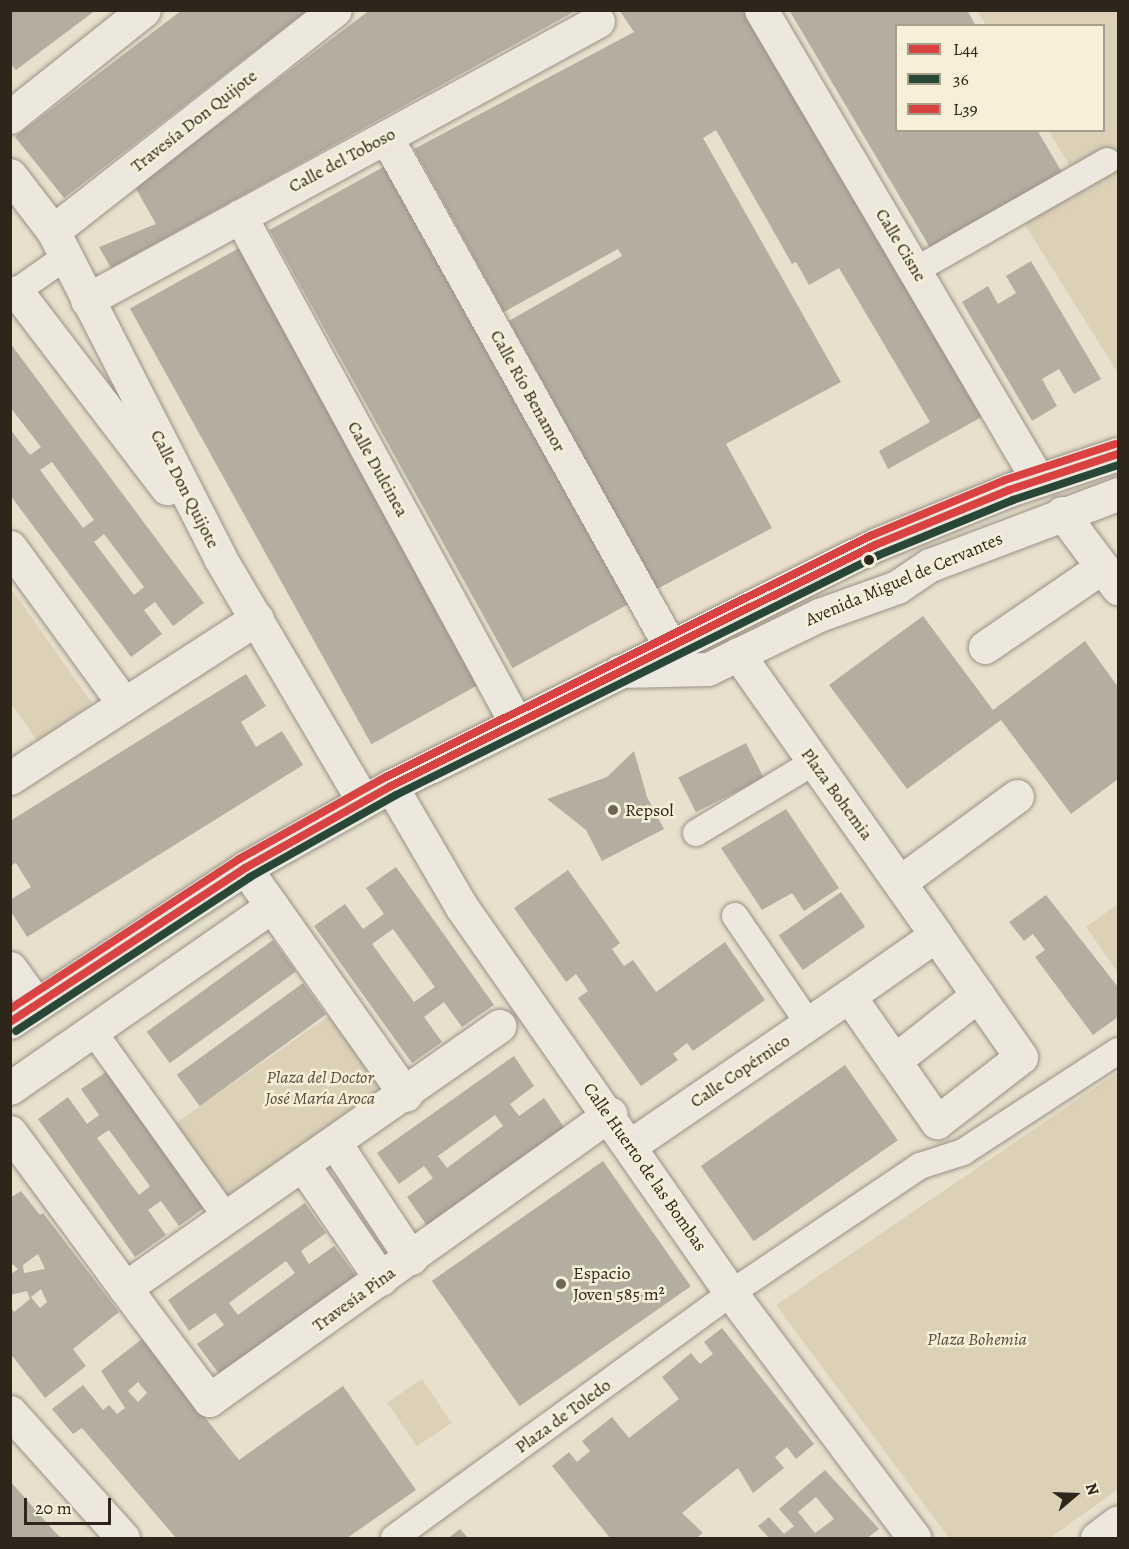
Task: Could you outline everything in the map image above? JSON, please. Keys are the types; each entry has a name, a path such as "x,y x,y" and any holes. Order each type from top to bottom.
{"street":[{"path":"10,117 144,10"},
{"name":"Travesía Don Quijote","path":"59,244 335,10"},
{"name":"Calle Cisne","path":"761,10 1038,480"},
{"name":"Calle del Toboso","path":"87,300 598,21"},
{"name":"Calle Río Benamor","path":"386,137 670,646"},
{"path":"916,270 1107,161"},
{"name":"Calle Don Quijote","path":"10,175 59,244 220,558 363,801"},
{"name":"Calle Dulcinea","path":"240,216 516,723"},
{"path":"59,244 14,294 220,558"},
{"name":"Avenida Miguel de Cervantes","path":"23,1013 245,868 391,786 875,545 1038,480 1119,454"},
{"name":"Avenida Miguel de Cervantes","path":"620,671 708,669 839,607 897,586 938,562 1062,513 1119,494"},
{"path":"985,647 1110,578 1062,513"},
{"path":"10,547 124,704"},
{"path":"16,764 124,704 257,618"},
{"name":"Plaza Bohemia","path":"738,654 1021,1057 937,1122 849,996"},
{"path":"696,833 814,762"},
{"name":"Calle Huerto de las Bombas","path":"391,786 461,906 610,1114 731,1293 901,1534"},
{"path":"900,882 1017,796"},
{"path":"245,868 406,1095"},
{"path":"10,1088 272,906"},
{"path":"735,916 809,1024"},
{"path":"849,996 936,935"},
{"path":"10,968 23,1013"},
{"path":"894,1061 978,995"},
{"name":"Calle Copérnico","path":"631,1145 849,996"},
{"path":"10,1132 124,1288 406,1095 499,1026"},
{"path":"93,1030 227,1218"},
{"name":"Plaza de Toledo","path":"394,1539 731,1293 920,1166 963,1152 1119,1051"},
{"name":"Travesía Pina","path":"124,1288 209,1400 610,1114"},
{"path":"335,1143 411,1258"},
{"path":"303,1165 381,1279"},
{"path":"10,1412 123,1539"},
{"path":"1097,1539 1119,1522"}],"green space":[{"path":"977,11 1118,11 1118,373 1017,212 1077,178 1050,132 1105,132 1105,24 985,24"},
{"path":"10,587 92,703 38,742 11,703"},
{"path":"1118,904 1118,973 1086,927"},
{"name":"Plaza del Doctor José María Aroca","path":"343,1006 406,1095 227,1220 164,1131"},
{"name":"Plaza Bohemia","path":"1118,1072 1118,1489 1050,1538 949,1538 776,1305"},
{"path":"422,1379 452,1423 417,1446 387,1402"}],"building":[{"path":"10,10 96,10 16,70 10,63"},
{"path":"182,10 308,10 64,198 15,137"},
{"path":"370,10 577,10 111,268 99,247 156,224 135,187"},
{"path":"619,10 747,10 987,414 888,469 879,451 930,422 839,268 809,285 796,262 792,264 716,130 703,138 841,382 726,444 772,528 657,589 509,321 622,256 618,249 504,312 414,149 634,32"},
{"path":"789,10 967,10 975,24 895,24 895,132 1038,132 1066,179 935,256"},
{"path":"385,166 628,604 512,668 270,230"},
{"path":"241,247 482,683 371,744 130,309"},
{"path":"1031,261 1101,379 1074,394 1059,369 1042,379 1057,406 1032,421 962,302 988,286 998,304 1016,293 1006,276"},
{"path":"10,343 204,603 173,626 155,602 144,610 162,634 131,657 10,495 10,429 30,455 41,447 10,407","holes":["52,462 94,520 83,528 40,470","104,534 144,587 134,595 94,542"]},
{"path":"923,616 993,710 1085,641 1118,687 1118,779 1071,814 1001,720 907,789 829,685"},
{"path":"246,674 266,706 241,722 256,747 282,731 303,765 27,937 10,910 10,900 31,887 16,863 10,866 10,821"},
{"path":"746,743 764,778 696,812 678,778"},
{"path":"634,751 647,797 664,829 602,861 586,830 547,799 607,777"},
{"path":"786,809 839,888 804,911 792,893 762,910 721,848"},
{"path":"396,867 494,1005 462,1027 444,1002 424,1017 442,1042 412,1063 314,926 345,904 363,929 384,914 366,888","holes":["393,929 435,987 414,1002 372,944"]},
{"path":"568,870 620,943 612,949 624,966 633,960 656,992 725,942 765,1000 693,1051 687,1043 673,1054 678,1060 641,1086 578,998 588,991 576,974 566,982 514,908"},
{"path":"841,892 865,926 803,970 779,936"},
{"path":"1046,895 1118,987 1118,1017 1093,1035 1035,957 1045,950 1033,934 1024,941 1009,922"},
{"path":"273,940 296,972 170,1063 147,1032"},
{"path":"303,983 326,1015 200,1106 177,1075"},
{"path":"514,1056 534,1086 510,1104 519,1116 544,1098 566,1130 428,1227 407,1197 433,1178 424,1166 399,1184 377,1153","holes":["495,1115 503,1126 447,1168 438,1156"]},
{"path":"845,1065 898,1140 754,1241 701,1166"},
{"path":"112,1068 208,1205 179,1226 161,1201 148,1210 166,1235 135,1257 38,1119 68,1097 87,1124 99,1115 81,1089","holes":["109,1130 150,1186 139,1195 97,1138"]},
{"name":"Espacio Joven 585 m²","path":"603,1161 691,1286 520,1406 432,1281"},
{"path":"21,1191 40,1215 43,1213 119,1312 73,1349 86,1366 45,1398 10,1353 10,1305 14,1312 30,1299 27,1291 10,1295 10,1275 18,1269 10,1262 10,1198","holes":["38,1254 45,1269 24,1273 23,1265","41,1289 47,1302 40,1308 31,1297"]},
{"path":"305,1203 326,1233 301,1251 309,1264 334,1246 357,1277 219,1374 197,1344 224,1325 215,1313 189,1331 168,1300","holes":["286,1261 295,1273 238,1315 229,1303"]},
{"path":"722,1328 814,1444 796,1459 787,1447 775,1457 784,1468 753,1493 738,1468 682,1513 703,1533 696,1538 610,1538 552,1466 569,1452 577,1462 590,1451 582,1441 612,1417 629,1438 679,1399 662,1377 691,1353 700,1364 713,1354 704,1342"},
{"path":"142,1339 239,1460 343,1386 416,1490 347,1538 176,1538 82,1428 73,1434 52,1409 83,1385 103,1410 109,1405 117,1414 125,1408 101,1371","holes":["138,1382 147,1393 138,1402 128,1391"]},
{"path":"825,1470 879,1529 867,1538 769,1538 758,1526 769,1517 784,1534 794,1526 779,1509","holes":["816,1497 834,1519 815,1533 798,1512"]},
{"path":"10,1481 54,1531 61,1538 10,1538"},
{"path":"460,1529 468,1538 448,1538"}],"transit line":[{"name":"L39","path":"10,1009 239,859 386,777 870,536 1005,480 1115,444"},
{"name":"L44","path":"10,1022 245,868 391,786 875,545 1009,490 1118,454"},
{"name":"36","path":"16,1031 250,877 396,795 879,555 1013,500 1118,465"}],"place":[{"name":"Repsol","path":"613,810"},
{"name":"Espacio Joven 585 m²","path":"561,1284"}]}
